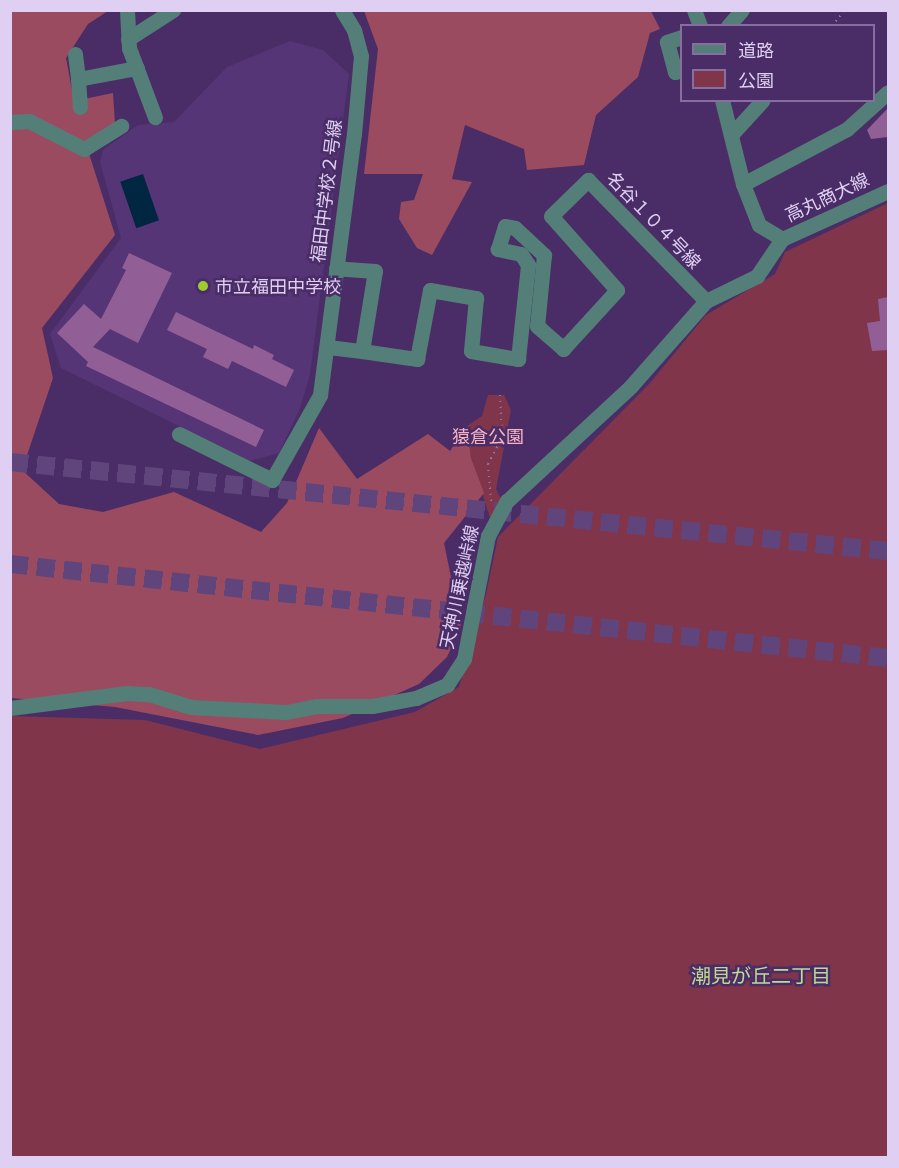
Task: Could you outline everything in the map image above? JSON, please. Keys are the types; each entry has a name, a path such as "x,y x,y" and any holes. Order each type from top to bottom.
{"street":[{"path":"127,10 128,39 155,117"},
{"path":"128,39 173,10"},
{"name":"福田中学校２号線","path":"178,434 272,480 320,395 328,347 361,56 354,30 342,10"},
{"path":"730,24 742,10"},
{"path":"680,37 667,42 675,72 680,70"},
{"path":"75,54 80,107"},
{"path":"78,79 137,68"},
{"path":"743,184 847,129 888,92"},
{"path":"723,102 743,184 762,228 782,239"},
{"path":"731,135 761,102"},
{"path":"10,122 29,122 84,149 121,126"},
{"name":"名谷１０４号線","path":"362,351 417,359 430,290 476,298 471,351 518,359 528,265 521,254 498,249 505,226 515,228 543,255 537,326 562,349 617,290 551,216 588,180 706,301"},
{"name":"高丸商大線","path":"782,239 888,191"},
{"name":"天神川乗越峠線","path":"10,708 127,693 149,694 191,707 286,712 316,706 372,706 434,692 453,680 464,659 494,519 507,501 631,386 706,301 749,282 768,264 782,239"},
{"path":"328,347 362,351 375,271 336,268"}],"path":[{"path":"834,24 845,10"},
{"path":"494,519 487,479 488,464 502,438 500,395"}],"shaded area":[{"path":"10,11 108,11 88,24 66,58 74,101 113,93 115,124 85,141 115,235 42,328 53,378 22,470 59,504 103,512 174,492 261,532 287,503 319,428 357,479 428,434 450,451 467,426 471,458 484,493 444,543 461,626 447,657 419,684 343,718 258,735 115,707 11,698"},
{"path":"364,11 651,11 660,29 650,33 638,77 596,115 584,165 527,170 524,149 465,125 452,179 472,182 432,255 417,248 399,219 401,202 414,200 423,174 364,174 378,49"},
{"name":"市立福田中学校","path":"290,41 323,50 349,74 310,374 300,408 279,453 250,461 61,368 50,334 121,238 100,162 103,150 138,125 174,122 227,67"}],"green space":[{"path":"888,203 888,1157 11,1158 11,716 145,720 260,749 415,712 459,687 486,594 498,537 650,383 706,315 775,274 785,252"},
{"name":"猿倉公園","path":"488,395 504,395 511,410 496,489 502,501 490,518 471,458 467,426 482,416"}],"water":[{"path":"143,174 159,220 136,228 120,182"}],"building":[{"path":"888,108 888,137 871,139 867,130"},
{"path":"129,253 172,273 138,343 110,329 93,347 264,430 256,447 86,366 88,362 57,333 84,304 101,319 126,270 122,268"},
{"path":"888,297 888,350 872,351 867,323 880,321 878,299"},
{"path":"176,312 253,349 254,345 274,355 272,359 294,370 286,387 232,361 228,369 203,357 207,349 167,330"}],"tunnel":[{"path":"10,462 888,551"},
{"path":"10,564 888,658"}],"place":[{"name":"市立福田中学校","path":"203,286"}],"district":[{"name":"潮見が丘二丁目","path":"761,975"}]}
